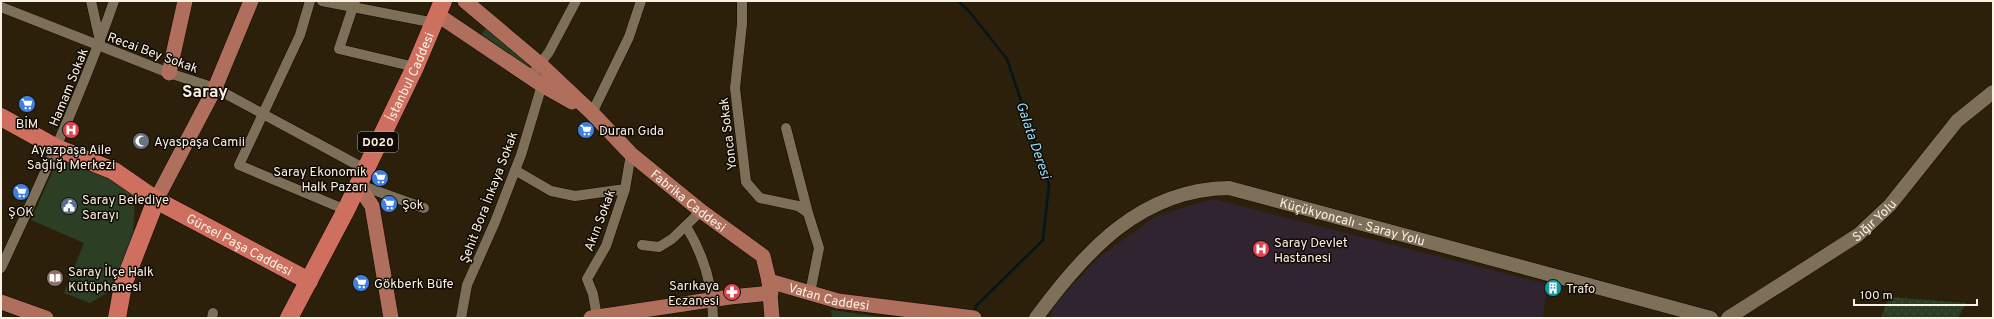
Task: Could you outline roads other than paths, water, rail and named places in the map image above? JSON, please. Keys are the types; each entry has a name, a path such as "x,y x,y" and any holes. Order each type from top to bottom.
{"highway":[{"name":"İstanbul Caddesi","path":"309,280 346,210 415,67 439,13"},
{"name":"Gürsel Paşa Caddesi","path":"1,117 57,148 114,171 156,200 309,280"},
{"path":"117,318 123,285 156,200"},
{"name":"D020","path":"289,318 309,280"}],"main road":[{"path":"169,73 185,1"},
{"path":"156,200 215,88 251,1"},
{"name":"Fabrika Caddesi","path":"465,1 540,65 592,113 631,154 701,210 763,256 770,287 772,318"},
{"name":"Fabrika Caddesi","path":"439,13 536,81 592,113"},
{"name":"Sığır Yolu","path":"1728,318 1858,234 1890,205 1958,121 1993,92"},
{"path":"361,177 372,206 391,318"},
{"name":"Küçükyoncalı - Saray Yolu","path":"1036,318 1076,269 1109,234 1156,203 1192,191 1229,188 1711,318"},
{"name":"Vatan Caddesi","path":"594,318 713,300 770,287 810,293 838,301 967,317"},
{"path":"1,302 46,318"}],"street":[{"path":"91,1 99,43"},
{"name":"Hamam Sokak","path":"1,268 57,148 114,1"},
{"path":"310,1 300,35 239,165 346,210"},
{"path":"322,1 439,13"},
{"path":"536,81 540,65 576,1"},
{"path":"592,113 628,37 641,1"},
{"name":"Yonca Sokak","path":"742,1 742,24 735,88 746,182 760,198 798,206 808,213"},
{"path":"355,4 339,49 415,67"},
{"name":"Recai Bey Sokak","path":"1,7 14,6 169,73 215,88 263,112 361,177 424,208"},
{"name":"Şehit Bora İnkaya Sokak","path":"461,318 468,285 515,170 536,81"},
{"path":"786,128 808,213 819,248 810,293"},
{"name":"Akın Sokak","path":"594,318 593,294 587,279 606,246 625,189 631,154"},
{"path":"515,170 551,192 575,196 625,189"},
{"path":"642,245 659,246 672,239 701,210"},
{"path":"686,226 698,246 713,300 713,318"}],"waterway":[{"name":"Galata Deresi","path":"958,1 968,10 1007,59 1049,184 1043,240 976,306 974,313"}],"place":[{"name":"BİM","path":"27,104"},
{"name":"Ayazpaşa Aile Sağlığı Merkezi","path":"71,130"},
{"name":"Duran Gıda","path":"586,130"},
{"name":"Ayaspaşa Camii","path":"141,141"},
{"name":"Saray Ekonomik Halk Pazarı","path":"380,178"},
{"name":"ŞOK","path":"21,192"},
{"name":"Şok","path":"389,204"},
{"name":"Saray Belediye Sarayı","path":"69,206"},
{"name":"Saray Devlet Hastanesi","path":"1261,249"},
{"name":"Saray İlçe Halk Kütüphanesi","path":"55,278"},
{"name":"Gökberk Büfe","path":"361,283"},
{"name":"Trafo","path":"1553,288"},
{"name":"Sarıkaya Eczanesi","path":"732,292"}],"district":[{"name":"Saray","path":"205,91"}]}
